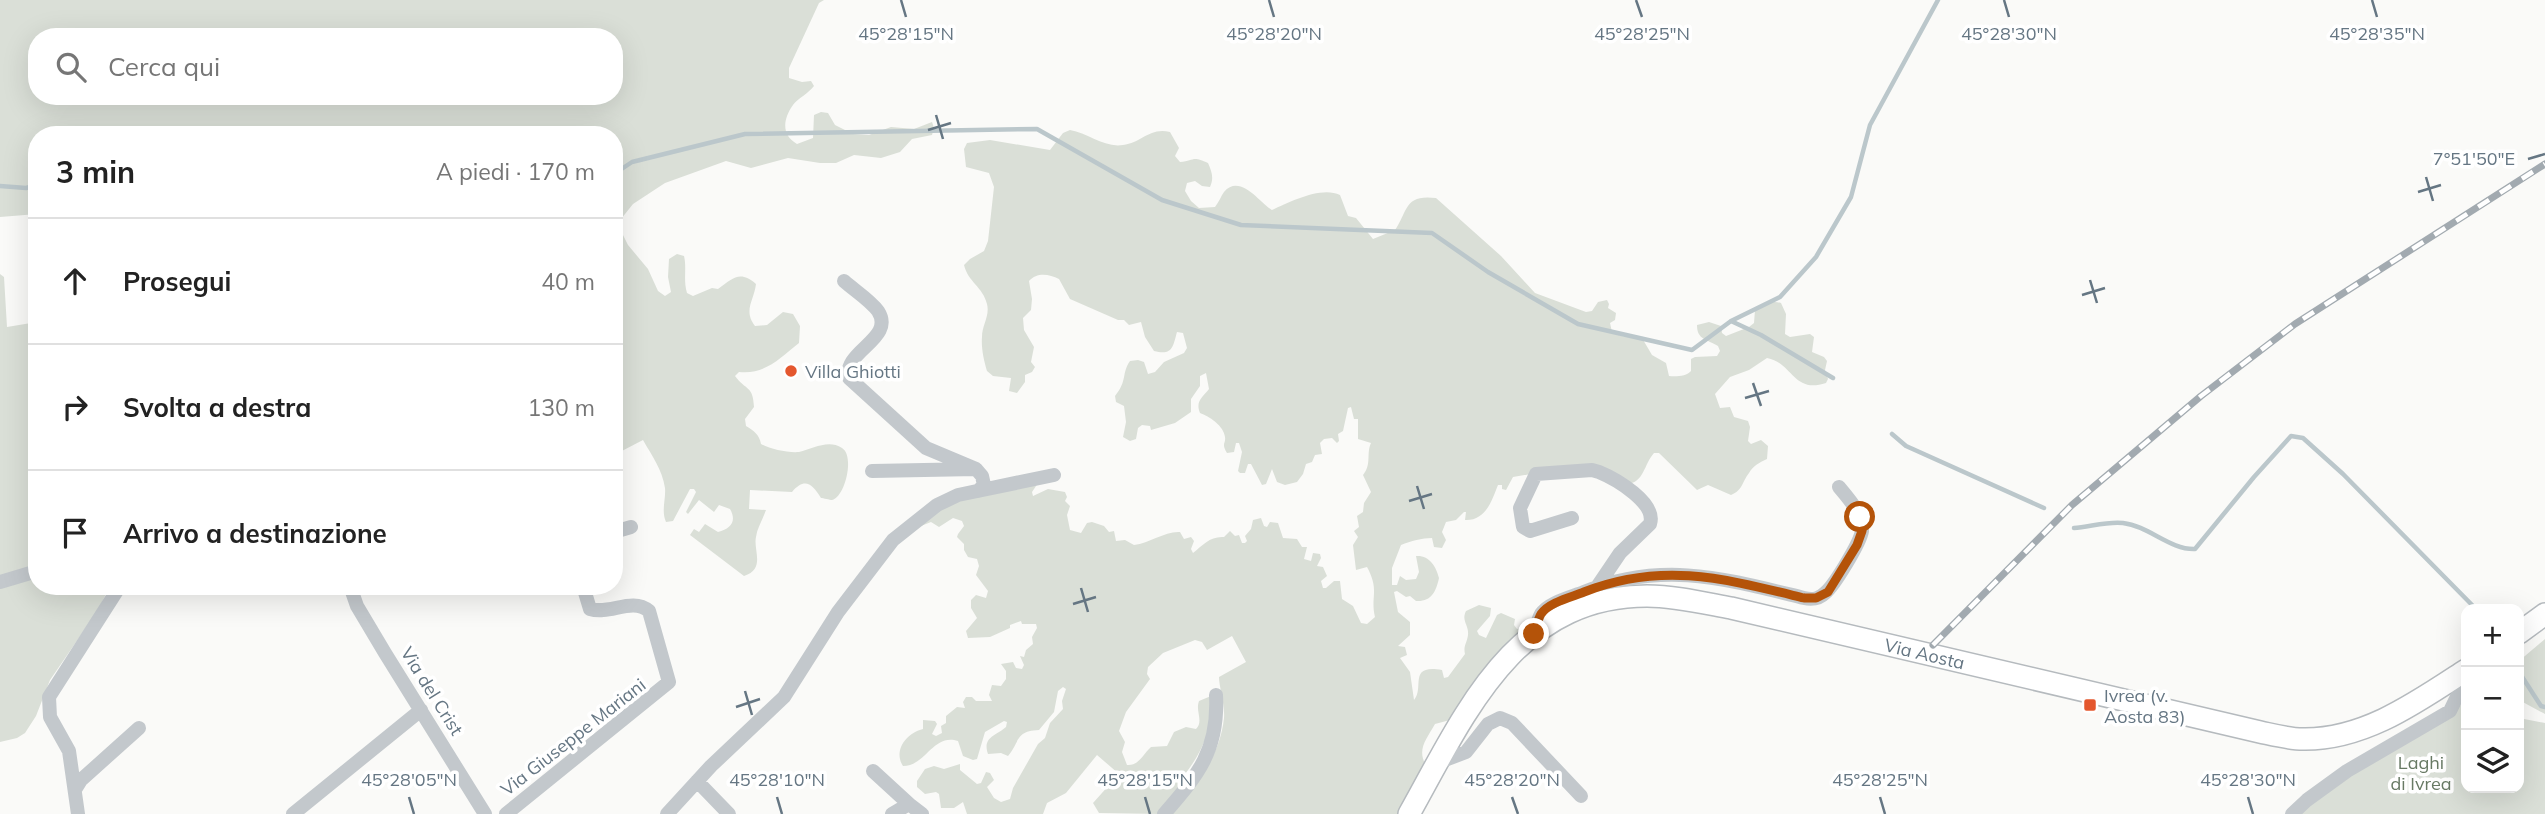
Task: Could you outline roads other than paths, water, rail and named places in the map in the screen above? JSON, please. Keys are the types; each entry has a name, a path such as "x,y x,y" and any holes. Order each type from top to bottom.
{"main road":[{"name":"Via Aosta","path":"1409,814 1437,763 1492,674 1504,660 1534,634 1586,607 1608,601 1646,596 1731,608 2247,729 2301,739 2342,734 2387,718 2461,673"},
{"path":"2524,629 2545,614"}],"street":[{"path":"844,281 878,311 880,320 878,333 850,364 849,378 926,448 976,469 982,476 984,485 978,491"},
{"path":"872,471 976,469"},
{"path":"1572,518 1530,531 1523,527 1520,508 1536,474 1592,470 1643,501 1651,512 1650,524 1620,553 1597,587"},
{"path":"667,814 697,781 784,697 838,612 893,540 937,505 958,495 1054,475"},
{"path":"1534,634 1542,613 1565,599 1641,575 1669,574 1713,578 1804,598 1816,598 1828,592 1857,545 1862,531 1860,517 1839,487"},
{"path":"623,529 631,527"},
{"path":"0,582 28,574"},
{"path":"78,814 67,744 50,717 48,697 114,595"},
{"name":"Via del Crist","path":"353,595 357,606 485,814"},
{"name":"Via Giuseppe Mariani","path":"506,814 669,682 649,611 635,605 598,611 590,609 586,595"},
{"path":"2292,814 2347,771 2450,711 2461,688"},
{"path":"1164,814 1195,778 1207,757 1217,718 1216,695"},
{"path":"293,814 421,710"},
{"path":"1437,763 1466,752 1488,724 1500,718 1512,723 1581,796"},
{"path":"76,788 81,780 139,728"},
{"path":"873,771 922,814"},
{"path":"697,781 729,814"},
{"path":"892,814 909,804"}],"waterway":[{"path":"623,168 632,162 745,134 1037,129 1162,200 1241,225 1432,233 1488,272 1578,324 1692,350 1731,321 1780,297 1816,257 1851,197 1870,125 1938,0"},
{"path":"0,186 28,187"},
{"path":"1731,321 1761,335 1833,378"},
{"path":"1892,434 1906,446 2044,508"},
{"path":"2074,528 2123,523 2142,528 2177,546 2195,549 2291,436 2303,438 2343,474 2471,604"},
{"path":"2524,680 2541,706 2545,707"}],"railway":[{"path":"1933,645 2072,505 2201,396 2295,324 2545,164"}],"place":[{"name":"Villa Ghiotti","path":"791,371"},
{"name":"Ivrea (v. Aosta 83)","path":"2090,705"}],"park label":[{"name":"Laghi di Ivrea","path":"2421,772"}]}
